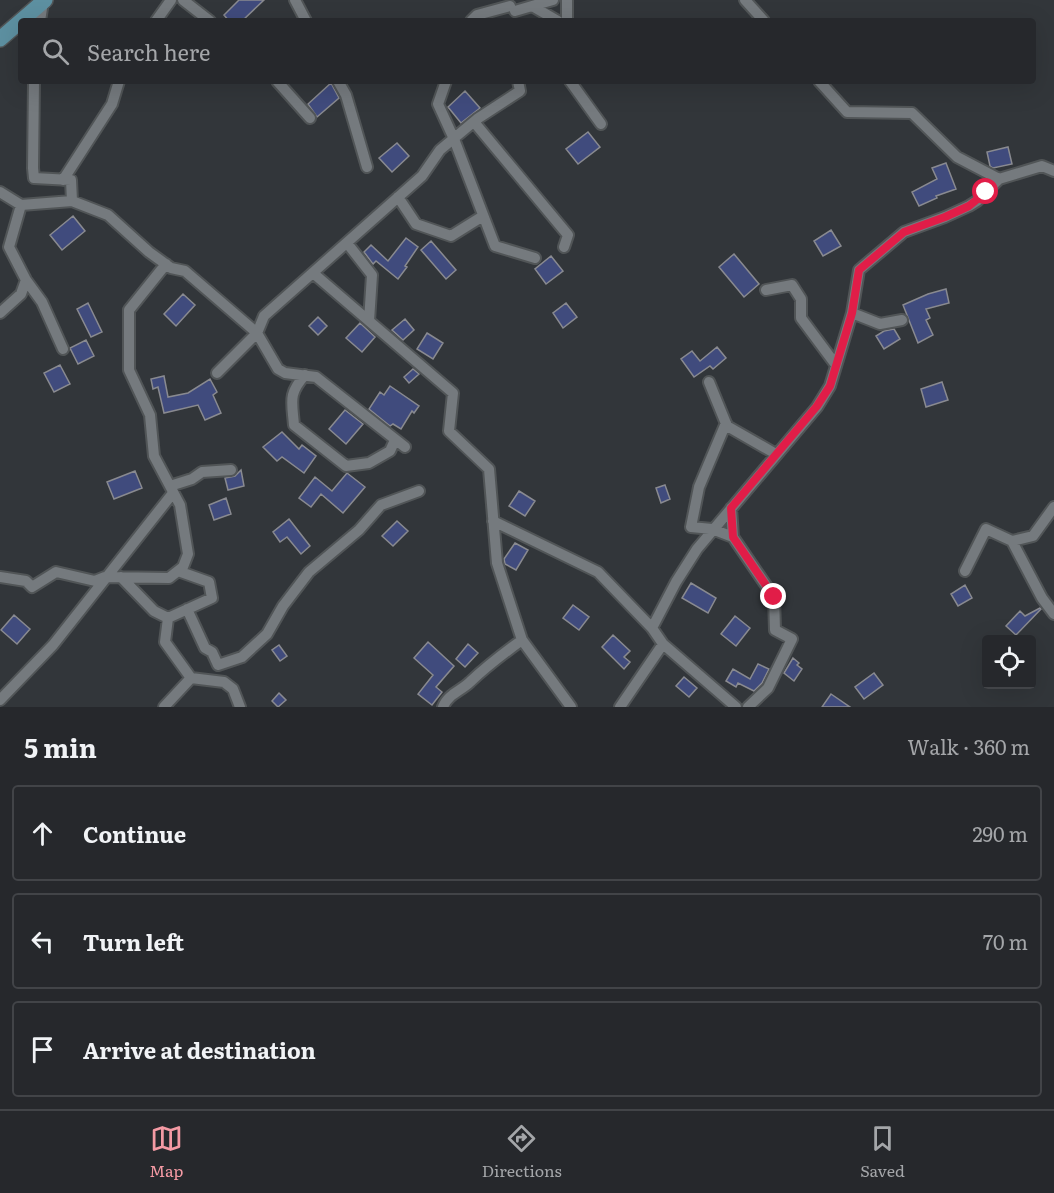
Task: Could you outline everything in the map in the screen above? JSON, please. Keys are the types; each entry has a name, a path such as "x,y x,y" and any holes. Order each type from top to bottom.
{"street":[{"path":"158,18 171,0"},
{"path":"183,0 206,18"},
{"path":"295,0 304,18"},
{"path":"474,18 477,15 532,6 553,0"},
{"path":"567,0 567,18"},
{"path":"745,0 761,18"},
{"path":"41,18 44,1"},
{"path":"24,18 44,1"},
{"path":"532,6 553,18"},
{"path":"0,39 18,23"},
{"path":"34,84 34,178 71,180 72,201"},
{"path":"63,180 112,104 118,84"},
{"path":"281,84 310,118"},
{"path":"340,84 346,95 367,167"},
{"path":"445,84 438,104 454,139 495,246 536,258"},
{"path":"217,373 257,333 264,316 422,176 440,150 474,122 520,91 519,84"},
{"path":"572,84 601,124"},
{"path":"822,84 847,112 912,113 957,157 999,179"},
{"path":"474,122 568,235 564,247"},
{"path":"652,628 676,582 697,549 817,406 830,386 852,313 859,270 904,232 969,206 999,179 1042,166 1054,171"},
{"path":"0,192 21,205 72,201 108,215 171,268 185,271 257,333 278,369 285,373 316,377 405,447"},
{"path":"398,197 416,224 451,236 483,216"},
{"path":"21,205 9,247 26,280 42,302 63,349"},
{"path":"347,243 372,275 369,321"},
{"path":"0,577 26,581 32,587 56,572 95,581 105,577 170,578 183,567 188,554 180,506 154,456 150,415 129,370 129,310 166,264"},
{"path":"313,273 453,393 449,430 489,469 497,563 522,640 571,707"},
{"path":"0,313 21,294 26,280"},
{"path":"766,290 792,285 801,299 801,318 836,365"},
{"path":"852,313 880,324 902,320"},
{"path":"304,375 293,388 294,425 346,466 369,463 390,452 395,440"},
{"path":"709,382 727,426 776,454"},
{"path":"726,423 699,487 691,526 712,529 733,537"},
{"path":"0,700 53,645 172,489 202,472 231,470"},
{"path":"187,609 205,648 212,652 218,664 242,657 267,634 283,606 309,572 359,530 381,505 419,492"},
{"path":"1012,542 1033,536 1054,507"},
{"path":"731,508 733,537 774,597 775,630 792,639 768,688 748,707"},
{"path":"493,521 598,572 652,628 663,644 736,707"},
{"path":"965,571 986,529 1012,542 1042,598 1054,614"},
{"path":"168,618 212,597 209,582 178,571"},
{"path":"121,577 154,611 168,618"},
{"path":"168,618 165,642 191,678 224,682 233,688 240,707"},
{"path":"443,707 446,700 469,683 479,672 522,640"},
{"path":"620,707 663,644"},
{"path":"164,707 191,678"}],"building":[{"path":"239,0 264,0 245,18 226,18 224,15"},
{"path":"330,84 339,98 317,117 308,104"},
{"path":"465,91 480,108 461,123 448,107"},
{"path":"588,132 600,147 578,164 566,149"},
{"path":"397,143 409,156 392,172 379,158"},
{"path":"1008,147 1012,164 993,168 990,166 987,152"},
{"path":"946,163 956,189 936,196 937,198 919,206 912,192 937,179 932,168"},
{"path":"73,216 85,231 62,250 50,235"},
{"path":"831,230 841,246 823,256 814,241"},
{"path":"406,238 418,247 398,279 376,261 373,264 364,252 371,245 388,261"},
{"path":"431,241 456,270 446,279 421,250"},
{"path":"734,254 759,284 744,297 719,267"},
{"path":"551,256 563,271 546,284 535,269"},
{"path":"946,289 949,303 926,309 930,318 926,320 933,335 918,343 903,305"},
{"path":"183,294 195,305 176,326 164,314"},
{"path":"88,303 102,332 91,337 77,309"},
{"path":"566,303 577,317 563,328 553,313"},
{"path":"318,317 327,326 318,335 309,326"},
{"path":"405,319 414,330 403,340 392,330"},
{"path":"360,323 375,337 362,352 346,338"},
{"path":"894,329 900,339 884,349 876,336"},
{"path":"427,333 443,343 433,359 417,349"},
{"path":"86,340 94,356 78,364 70,348"},
{"path":"717,347 726,358 713,369 710,366 694,377 681,359 692,351 700,361"},
{"path":"60,365 70,384 54,392 44,373"},
{"path":"413,369 419,374 409,383 404,377"},
{"path":"164,376 168,397 188,393 210,379 217,392 213,395 221,413 205,420 198,405 164,413 158,387 153,389 151,379"},
{"path":"942,382 948,400 926,407 921,389"},
{"path":"390,386 419,406 414,413 412,411 401,429 393,424 390,426 369,409 380,392 384,395"},
{"path":"345,410 363,424 346,444 329,429"},
{"path":"282,432 299,449 302,445 316,456 304,473 282,457 277,461 263,447"},
{"path":"241,470 244,486 228,490 225,478 235,476"},
{"path":"135,471 142,488 114,499 107,482"},
{"path":"347,473 365,487 343,513 321,494 311,507 299,498 315,477 332,491"},
{"path":"665,485 670,499 661,503 656,488"},
{"path":"519,491 535,501 525,516 509,506"},
{"path":"226,498 231,514 214,520 209,505"},
{"path":"289,519 310,546 301,554 287,537 280,542 273,532"},
{"path":"397,521 408,531 393,546 382,536"},
{"path":"515,543 528,550 516,570 505,564 504,559"},
{"path":"691,583 716,598 708,613 682,598"},
{"path":"965,585 972,598 958,606 951,594"},
{"path":"573,605 589,617 579,630 563,618"},
{"path":"1041,609 1016,635 1006,626 1020,611 1025,616"},
{"path":"14,615 30,629 17,644 1,630"},
{"path":"735,616 750,628 736,646 721,634"},
{"path":"613,635 630,651 624,657 630,662 624,669 602,647"},
{"path":"428,642 454,666 436,687 442,692 432,705 418,694 433,675 414,658"},
{"path":"468,644 478,653 465,667 456,659"},
{"path":"279,645 287,656 280,661 272,650"},
{"path":"793,658 802,669 794,681 784,673"},
{"path":"758,664 769,669 762,683 754,691 738,683 736,687 726,681 733,669 750,679"},
{"path":"874,673 883,685 864,699 855,687"},
{"path":"684,677 697,688 689,697 676,686"},
{"path":"279,693 286,700 278,707 272,701"},
{"path":"831,694 850,707 822,707"}],"route":[{"path":"774,597 733,537 731,508 817,406 830,386 852,313 859,270 904,232 969,206 986,192"}]}
